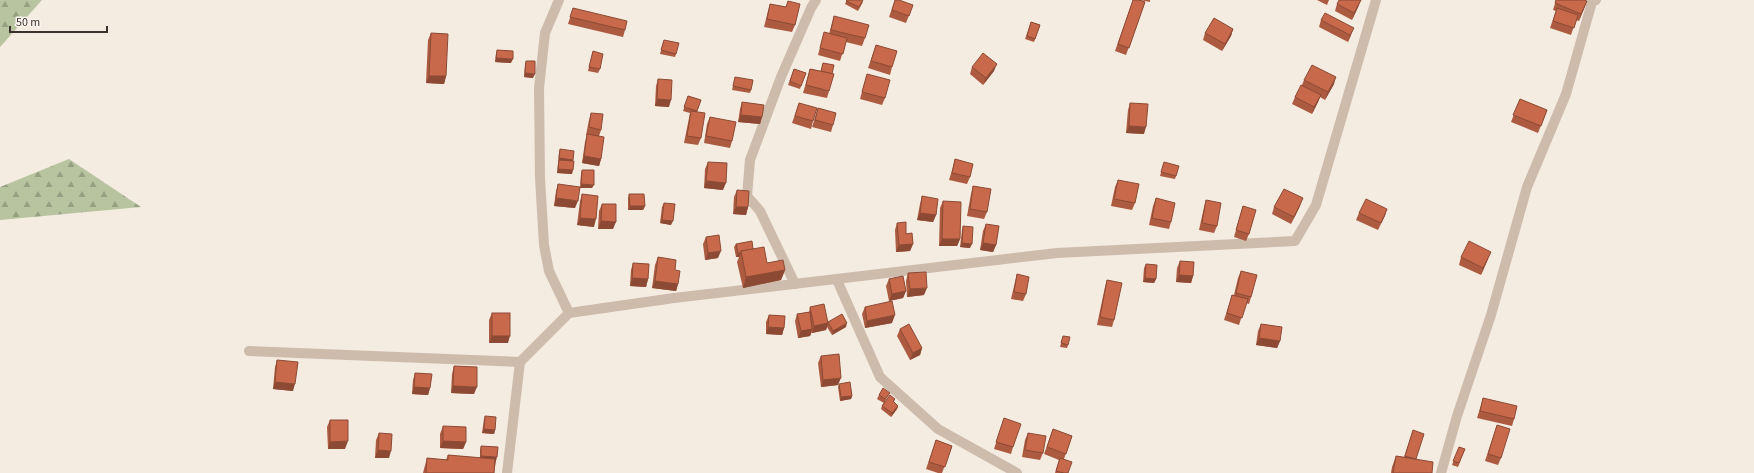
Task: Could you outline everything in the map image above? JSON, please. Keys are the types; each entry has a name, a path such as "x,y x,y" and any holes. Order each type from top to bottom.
{"street":[{"path":"559,0 545,33 539,88 540,178 544,245 549,272 569,313"},
{"path":"795,284 760,211 747,196 750,160 781,77 811,8 816,0"},
{"path":"507,473 520,362 569,313 674,298 1057,253 1295,241 1316,205 1376,0"},
{"path":"1441,473 1457,416 1491,315 1527,187 1566,94 1592,2 1596,0"},
{"path":"837,280 880,377 938,429 1017,473"},
{"path":"249,351 520,362"}],"green space":[{"path":"0,0 42,0 0,47"},
{"path":"69,159 141,207 0,220 0,187"}],"building":[{"path":"863,0 859,7 846,1"},
{"path":"895,0 913,5 909,16 892,10"},
{"path":"1133,0 1145,2 1129,48 1118,44"},
{"path":"1339,0 1361,0 1354,13 1337,4"},
{"path":"1556,0 1587,1 1581,14 1555,3"},
{"path":"788,1 800,4 795,25 767,19 770,4 786,7"},
{"path":"573,8 627,21 625,30 570,17"},
{"path":"1557,8 1578,15 1574,28 1553,21"},
{"path":"1325,13 1354,28 1350,35 1321,20"},
{"path":"834,16 869,25 865,38 831,30"},
{"path":"1214,18 1233,29 1225,44 1205,33"},
{"path":"1031,22 1040,25 1035,39 1027,36"},
{"path":"824,32 847,38 843,54 820,48"},
{"path":"431,33 448,34 446,76 429,76"},
{"path":"664,40 679,43 676,54 661,50"},
{"path":"876,45 897,51 892,67 871,61"},
{"path":"497,50 513,51 513,59 496,58"},
{"path":"593,51 603,54 600,69 589,67"},
{"path":"983,53 997,64 986,78 972,67"},
{"path":"526,61 535,61 535,74 525,73"},
{"path":"823,63 834,65 832,74 821,71"},
{"path":"1312,65 1336,77 1328,92 1304,80"},
{"path":"794,69 806,73 801,86 790,81"},
{"path":"810,69 834,74 829,91 806,85"},
{"path":"867,74 890,80 885,98 862,92"},
{"path":"735,77 753,80 751,90 733,86"},
{"path":"658,79 672,80 671,100 657,99"},
{"path":"1301,85 1321,95 1314,107 1295,97"},
{"path":"688,96 701,100 697,111 684,107"},
{"path":"1520,99 1547,110 1541,126 1513,115"},
{"path":"742,102 764,105 762,117 741,115"},
{"path":"799,103 817,108 813,121 795,116"},
{"path":"1130,103 1148,104 1146,127 1129,126"},
{"path":"818,108 836,113 833,125 815,120"},
{"path":"691,111 705,113 701,138 687,136"},
{"path":"591,113 603,114 601,130 589,127"},
{"path":"710,117 736,122 732,141 706,136"},
{"path":"587,134 604,137 601,159 584,156"},
{"path":"560,149 574,151 573,160 559,158"},
{"path":"955,159 973,164 970,177 952,173"},
{"path":"559,160 574,161 573,170 558,169"},
{"path":"708,162 727,163 726,183 706,181"},
{"path":"1164,162 1179,166 1176,176 1161,172"},
{"path":"582,170 594,170 594,185 581,184"},
{"path":"1118,180 1139,184 1135,203 1114,199"},
{"path":"558,184 580,187 578,201 556,198"},
{"path":"973,186 991,189 987,212 970,209"},
{"path":"1284,189 1303,198 1294,217 1274,207"},
{"path":"737,190 749,191 748,207 736,207"},
{"path":"582,194 598,196 596,219 580,218"},
{"path":"629,194 644,194 645,206 630,206"},
{"path":"922,196 938,199 936,215 920,213"},
{"path":"1156,198 1175,203 1171,222 1152,218"},
{"path":"1366,199 1387,209 1381,223 1359,213"},
{"path":"1206,200 1221,203 1217,226 1202,223"},
{"path":"943,201 961,202 960,239 942,239"},
{"path":"664,203 675,204 673,221 662,220"},
{"path":"602,204 616,204 616,222 601,221"},
{"path":"1243,206 1256,210 1249,234 1236,230"},
{"path":"906,222 906,234 912,233 913,244 899,245 897,223"},
{"path":"986,224 999,226 996,245 983,243"},
{"path":"963,226 973,227 972,244 962,243"},
{"path":"719,235 721,251 708,253 706,237"},
{"path":"752,241 753,249 738,253 736,244"},
{"path":"1469,241 1491,252 1483,268 1461,257"},
{"path":"764,247 767,263 783,260 785,270 746,277 741,251"},
{"path":"658,257 676,260 675,270 680,271 678,284 655,281"},
{"path":"1180,261 1194,262 1193,276 1179,275"},
{"path":"633,263 649,264 648,279 632,278"},
{"path":"1146,264 1157,265 1156,279 1145,278"},
{"path":"1241,271 1257,275 1251,297 1236,293"},
{"path":"926,272 927,288 910,289 908,273"},
{"path":"1017,274 1029,277 1026,294 1014,292"},
{"path":"903,276 906,291 892,294 889,279"},
{"path":"1107,280 1122,283 1114,320 1100,317"},
{"path":"1232,295 1248,299 1242,318 1227,313"},
{"path":"892,301 895,315 867,321 865,307"},
{"path":"824,304 828,323 814,326 810,307"},
{"path":"810,312 812,329 801,331 797,314"},
{"path":"492,313 510,313 510,336 492,336"},
{"path":"842,314 847,323 833,331 828,322"},
{"path":"769,315 785,316 784,328 768,327"},
{"path":"909,324 922,348 913,353 900,329"},
{"path":"1261,324 1282,327 1280,341 1259,338"},
{"path":"1063,336 1070,337 1068,345 1061,343"},
{"path":"839,354 841,378 823,380 821,356"},
{"path":"277,360 298,362 295,384 275,382"},
{"path":"454,366 477,367 477,387 453,386"},
{"path":"415,373 432,374 430,388 414,387"},
{"path":"850,382 852,396 841,397 839,384"},
{"path":"883,388 890,393 885,399 879,395"},
{"path":"890,395 895,399 893,401 898,406 892,413 882,406"},
{"path":"1483,398 1517,406 1514,419 1480,411"},
{"path":"485,416 496,417 495,430 484,429"},
{"path":"1004,418 1021,424 1013,447 996,442"},
{"path":"330,420 348,420 348,441 330,442"},
{"path":"1497,425 1510,429 1501,458 1488,454"},
{"path":"443,426 466,427 466,442 443,441"},
{"path":"1053,429 1072,436 1066,454 1047,447"},
{"path":"1413,430 1424,434 1416,459 1405,456"},
{"path":"379,433 392,434 391,451 378,450"},
{"path":"1028,433 1046,436 1043,453 1025,450"},
{"path":"936,440 952,446 945,467 929,462"},
{"path":"481,446 498,447 497,457 481,456"},
{"path":"1459,447 1465,449 1459,463 1453,461"},
{"path":"448,455 495,459 494,473 426,473 427,458 448,460"},
{"path":"1396,456 1433,462 1432,473 1393,473"},
{"path":"1060,458 1072,462 1068,473 1056,471"}]}
